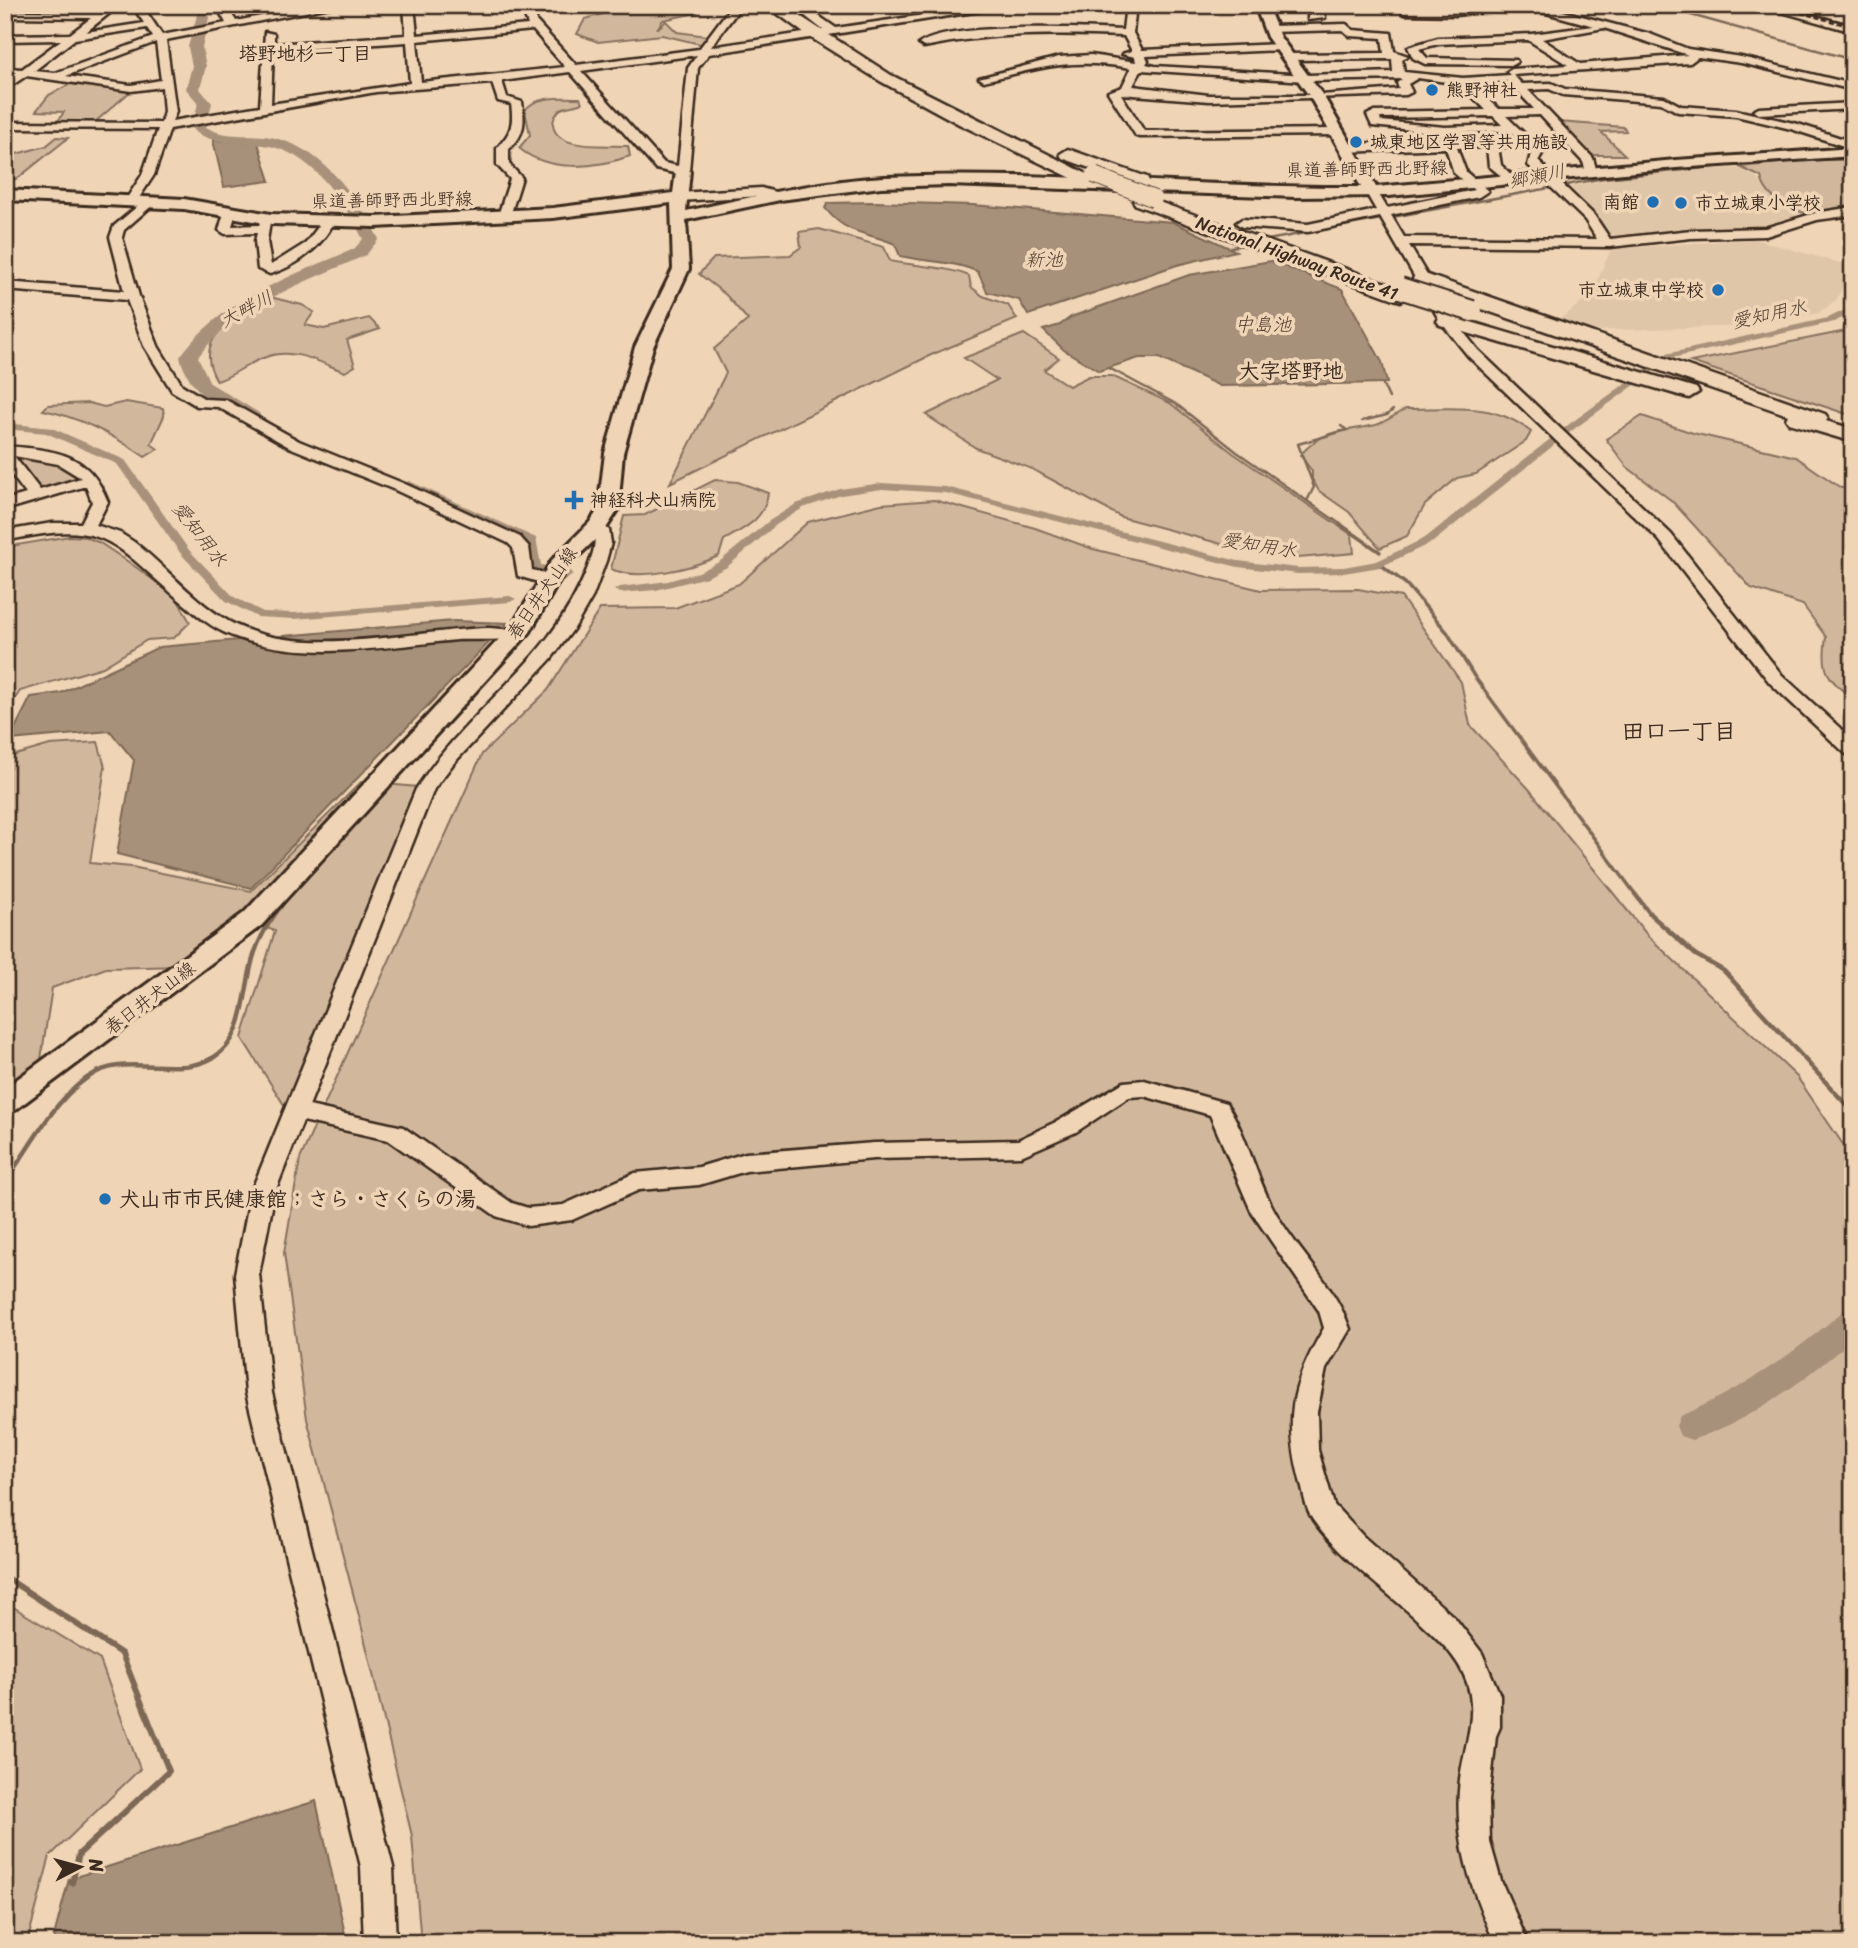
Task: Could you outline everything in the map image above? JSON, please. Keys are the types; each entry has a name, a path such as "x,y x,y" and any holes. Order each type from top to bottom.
{"highway":[{"name":"National Highway Route 41","path":"773,5 925,95 1084,179"},
{"name":"National Highway Route 41","path":"785,5 824,33 855,62 908,96 1084,179 1147,196 1360,278 1611,358"},
{"path":"925,95 1141,181 1147,196"},
{"path":"1422,279 1611,358 1821,423 1853,436"},
{"path":"1432,296 1457,294"},
{"path":"1447,321 1496,337 1611,358"},
{"path":"1468,347 1478,338 1496,337"},
{"path":"1821,423 1853,429"}],"main road":[{"path":"1265,17 1285,51 1321,96 1336,132 1371,191"},
{"name":"県道善師野西北野線","path":"1147,196 1371,191 1511,180 1553,182 1590,167 1850,146"},
{"name":"春日井犬山線","path":"5,1103 253,919 514,635 528,619 553,572 598,526 608,510 614,453 644,347 681,269 678,219 683,171"},
{"name":"県道善師野西北野線","path":"678,219 780,195 881,182 1084,179"},
{"name":"県道善師野西北野線","path":"678,219 881,182"},
{"name":"県道善師野西北野線","path":"5,195 184,204 230,213 265,224 375,222 554,213 679,197"}],"street":[{"path":"5,87 115,5"},
{"path":"131,201 148,175 165,126 170,102 165,83 163,44 137,5"},
{"path":"221,5 233,25"},
{"path":"5,93 110,58 145,42 335,5"},
{"path":"409,5 416,85"},
{"path":"532,5 529,13 536,27 660,166 683,171"},
{"name":"春日井犬山線","path":"683,171 693,68 737,5"},
{"path":"796,5 826,28 824,33"},
{"path":"933,5 937,17"},
{"path":"5,125 165,126 354,92 575,69 1013,5"},
{"path":"1131,5 1128,33 1140,60"},
{"path":"1318,5 1321,16 1319,30"},
{"path":"1401,5 1404,11 1419,16 1555,19 1575,31"},
{"path":"1762,5 1853,29"},
{"path":"1824,22 1828,5"},
{"path":"251,11 267,19"},
{"path":"5,14 102,15"},
{"path":"1417,57 1413,47 1519,17 1569,14 1695,53 1741,60 1853,87"},
{"path":"1265,17 1319,30 1346,27 1350,33 1366,37 1387,31 1389,52 1397,58 1399,75"},
{"path":"1519,17 1529,37 1554,49 1577,67"},
{"path":"1519,17 1513,75 1590,167"},
{"path":"265,109 267,19"},
{"path":"5,38 71,37 149,25"},
{"path":"268,48 536,27"},
{"path":"1529,37 1604,27"},
{"path":"924,44 972,35 1044,30 1128,33"},
{"path":"1285,51 1319,30"},
{"path":"1634,45 1658,41"},
{"path":"984,78 1074,58 1140,60 1285,51 1417,57 1430,62 1513,75 1563,92 1664,100"},
{"path":"1061,52 1305,77 1416,75 1463,81 1577,67 1690,60 1695,53"},
{"path":"1621,53 1646,83 1678,109 1736,113 1853,106"},
{"path":"1127,89 1140,60"},
{"path":"1591,66 1604,80 1605,94"},
{"path":"5,71 118,87 165,83"},
{"path":"1336,132 1140,134 1114,92 1127,89 1209,98 1406,92 1402,83 1416,75"},
{"path":"1353,94 1363,76"},
{"path":"496,79 502,99 516,102 520,123 516,138 503,148 503,165 516,178 506,201 504,216"},
{"path":"1463,81 1532,147 1590,167"},
{"path":"1511,128 1445,130 1376,124 1373,115 1497,113 1540,107"},
{"path":"1736,113 1794,126 1850,146"},
{"path":"1237,230 1308,228 1387,215 1479,193 1482,191 1460,173 1445,130"},
{"path":"1345,148 1492,144 1532,147 1569,141"},
{"path":"1492,144 1495,166 1511,180"},
{"path":"1532,147 1532,162 1590,218 1606,243"},
{"path":"1371,191 1447,321 1468,347 1665,537 1776,679 1853,750"},
{"name":"県道善師野西北野線","path":"679,197 761,192 780,195"},
{"path":"149,203 118,229 116,237 132,296 151,346 177,388 202,402 228,400 295,444 400,487 514,540 521,547 524,573 553,572"},
{"path":"1401,241 1606,243 1691,234 1766,232 1815,218 1853,211"},
{"path":"1815,218 1840,226"},
{"path":"265,224 261,241 265,269 270,270 303,253 319,241 328,222"},
{"path":"5,286 132,296"},
{"path":"5,453 72,462 92,480 97,488 100,508 86,528"},
{"path":"5,453 36,496"},
{"path":"5,505 92,480"},
{"path":"380,1943 377,1867 315,1610 281,1487 258,1380 247,1274 263,1192 425,789 443,761 529,676 569,624 596,567 603,537 598,526"},
{"path":"5,537 43,529 86,528 110,534 128,545 213,620 239,633 303,644 484,633 514,635"},
{"path":"296,1111 395,1133 504,1210 528,1217 564,1214 587,1206 635,1182 699,1176 746,1162 874,1151 1021,1148 1068,1126 1124,1090 1144,1088 1218,1109 1260,1207 1330,1308 1337,1329 1314,1367 1304,1412 1305,1450 1322,1511 1353,1544 1445,1627 1468,1653 1485,1695 1485,1727 1482,1729 1477,1773 1475,1840 1496,1910 1512,1943"}],"shaded area":[{"path":"627,5 706,5 696,13 663,20 657,29 666,21 677,32 708,36 707,40 700,44 662,35 598,42 577,34 585,19 606,13 604,8"},
{"path":"70,84 132,90 94,123 58,121 64,112 36,111 49,95"},
{"path":"550,98 580,98 582,103 561,109 556,114 553,124 556,133 563,139 584,145 628,146 630,156 588,165 558,165 531,156 519,148 530,135 525,110 530,105"},
{"path":"1558,122 1624,127 1626,131 1601,132 1625,155 1591,155"},
{"path":"57,137 68,138 18,178 5,183 5,157 46,146"},
{"path":"1806,160 1853,160 1853,208 1823,215 1792,209 1769,193 1761,177 1740,167"},
{"name":"市立城東小学校","path":"1745,168 1801,219 1781,228 1605,238 1563,188 1656,171"},
{"path":"819,229 884,247 890,261 969,276 971,287 983,296 1008,305 1017,319 931,355 670,483 726,373 714,349 748,320 726,295 699,274 714,258 790,255 801,247 799,232"},
{"name":"市立城東中学校","path":"1754,239 1847,265 1845,284 1836,300 1819,313 1744,326 1588,331 1560,319 1591,295 1611,249"},
{"path":"274,298 302,305 314,312 305,325 324,329 369,318 380,329 347,340 355,366 345,372 306,357 276,354 260,359 217,381 210,365 209,351 214,339 233,320"},
{"path":"1853,328 1853,416 1691,362 1846,331"},
{"path":"1024,334 1059,358 1044,370 1069,386 1089,376 1112,376 1170,403 1233,453 1352,535 1354,553 1298,558 1233,547 1121,517 1032,469 976,448 926,415 997,380 964,358"},
{"path":"126,402 163,408 164,416 151,444 158,449 145,457 96,428 43,410 48,405 89,403 104,407"},
{"path":"1456,408 1487,411 1517,422 1531,432 1526,441 1476,474 1457,478 1425,505 1407,536 1380,548 1349,512 1319,491 1312,479 1312,471 1300,455 1318,439 1327,435 1376,425 1406,409"},
{"path":"1642,416 1693,433 1796,457 1841,488 1853,487 1853,699 1831,679 1824,658 1826,637 1803,605 1751,588 1672,501 1627,467 1606,439"},
{"path":"9,453 58,460 86,479 41,492"},
{"path":"715,480 738,482 768,493 763,510 753,522 724,540 719,556 680,569 651,574 623,573 611,569 624,516 645,515"},
{"path":"934,500 1035,528 1093,549 1261,590 1358,589 1401,597 1461,682 1470,725 1529,789 1648,936 1797,1077 1853,1159 1853,1943 421,1943 412,1836 359,1616 307,1419 284,1253 300,1159 482,754 548,690 600,609 675,608 739,584 808,522 881,504"},
{"path":"70,536 86,537 100,543 133,565 176,597 190,622 174,638 147,640 103,667 20,691 5,714 5,547"},
{"path":"98,742 105,767 90,863 132,867 251,891 361,782 418,787 286,1108 242,1038 275,931 244,919 182,966 106,968 52,988 39,1072 5,1096 5,758 50,745"},
{"path":"5,1602 100,1660 140,1769 50,1856 27,1943 5,1943"}],"water":[{"path":"213,140 258,143 270,181 224,187"},
{"name":"新池","path":"828,203 973,205 1173,222 1236,251 1177,265 1028,315 1019,300 987,292 978,272 950,264 900,256 895,244 841,224 825,208"},
{"name":"中島池","path":"1271,261 1342,289 1382,362 1387,383 1220,386 1159,358 1139,358 1099,371 1064,350 1043,330 1060,325 1071,317 1189,275"},
{"path":"453,621 508,623 251,888 117,854 134,760 110,731 9,740 31,697 61,693 159,647"},
{"path":"316,1801 347,1943 59,1943 54,1936 69,1879"}],"waterway":[{"path":"5,9 21,5"},
{"name":"大畔川","path":"206,5 195,47 199,66 193,89 205,103 199,128 213,136 268,141 301,154 330,178 353,208 371,239 360,252 242,308 202,339 189,357 192,368 204,387 252,417"},
{"path":"1655,5 1853,60"},
{"name":"郷瀬川","path":"1836,157 1853,158"},
{"name":"郷瀬川","path":"1262,241 1604,178 1754,163"},
{"name":"郷瀬川","path":"1231,247 1250,244"},
{"name":"愛知用水","path":"620,590 668,584 703,575 723,565 772,523 799,506 840,492 882,486 946,490 1238,564 1298,571 1344,570 1380,564 1429,540 1571,427 1669,356 1831,320 1853,309"},
{"path":"1109,368 1176,404 1237,452 1307,501"},
{"path":"1383,385 1389,398"},
{"path":"1362,421 1387,415 1393,410"},
{"name":"愛知用水","path":"5,426 48,430 121,462 185,552 230,599 261,615 294,616 510,599"},
{"path":"1307,501 1314,487 1298,444 1347,430 1341,426"},
{"name":"大畔川","path":"409,487 529,542 531,570 563,575"},
{"path":"1307,501 1343,526"},
{"path":"1340,524 1380,552"},
{"path":"1380,564 1406,584 1447,632 1474,676 1636,895"},
{"path":"528,634 563,575"},
{"path":"289,895 371,805"},
{"path":"5,1181 57,1106 82,1081 97,1072 128,1065 193,1065 221,1052 236,1031 258,944 290,894"},
{"path":"1635,894 1651,915 1696,955 1724,971 1853,1112"},
{"path":"1692,1426 1738,1405 1777,1381 1853,1321"},
{"path":"5,1577 122,1654 169,1771 79,1854 72,1883"}],"railway":[{"path":"1772,5 1853,27"}],"place":[{"name":"熊野神社","path":"1432,90"},
{"name":"城東地区学習等共用施設","path":"1356,142"},
{"name":"南館","path":"1653,202"},
{"name":"市立城東小学校","path":"1681,203"},
{"name":"市立城東中学校","path":"1718,290"},
{"name":"神経科犬山病院","path":"574,500"},
{"name":"犬山市市民健康館；さら・さくらの湯","path":"105,1199"}],"district":[{"name":"塔野地杉一丁目","path":"305,53"},
{"name":"大字塔野地","path":"1291,371"},
{"name":"田口一丁目","path":"1679,731"}]}
